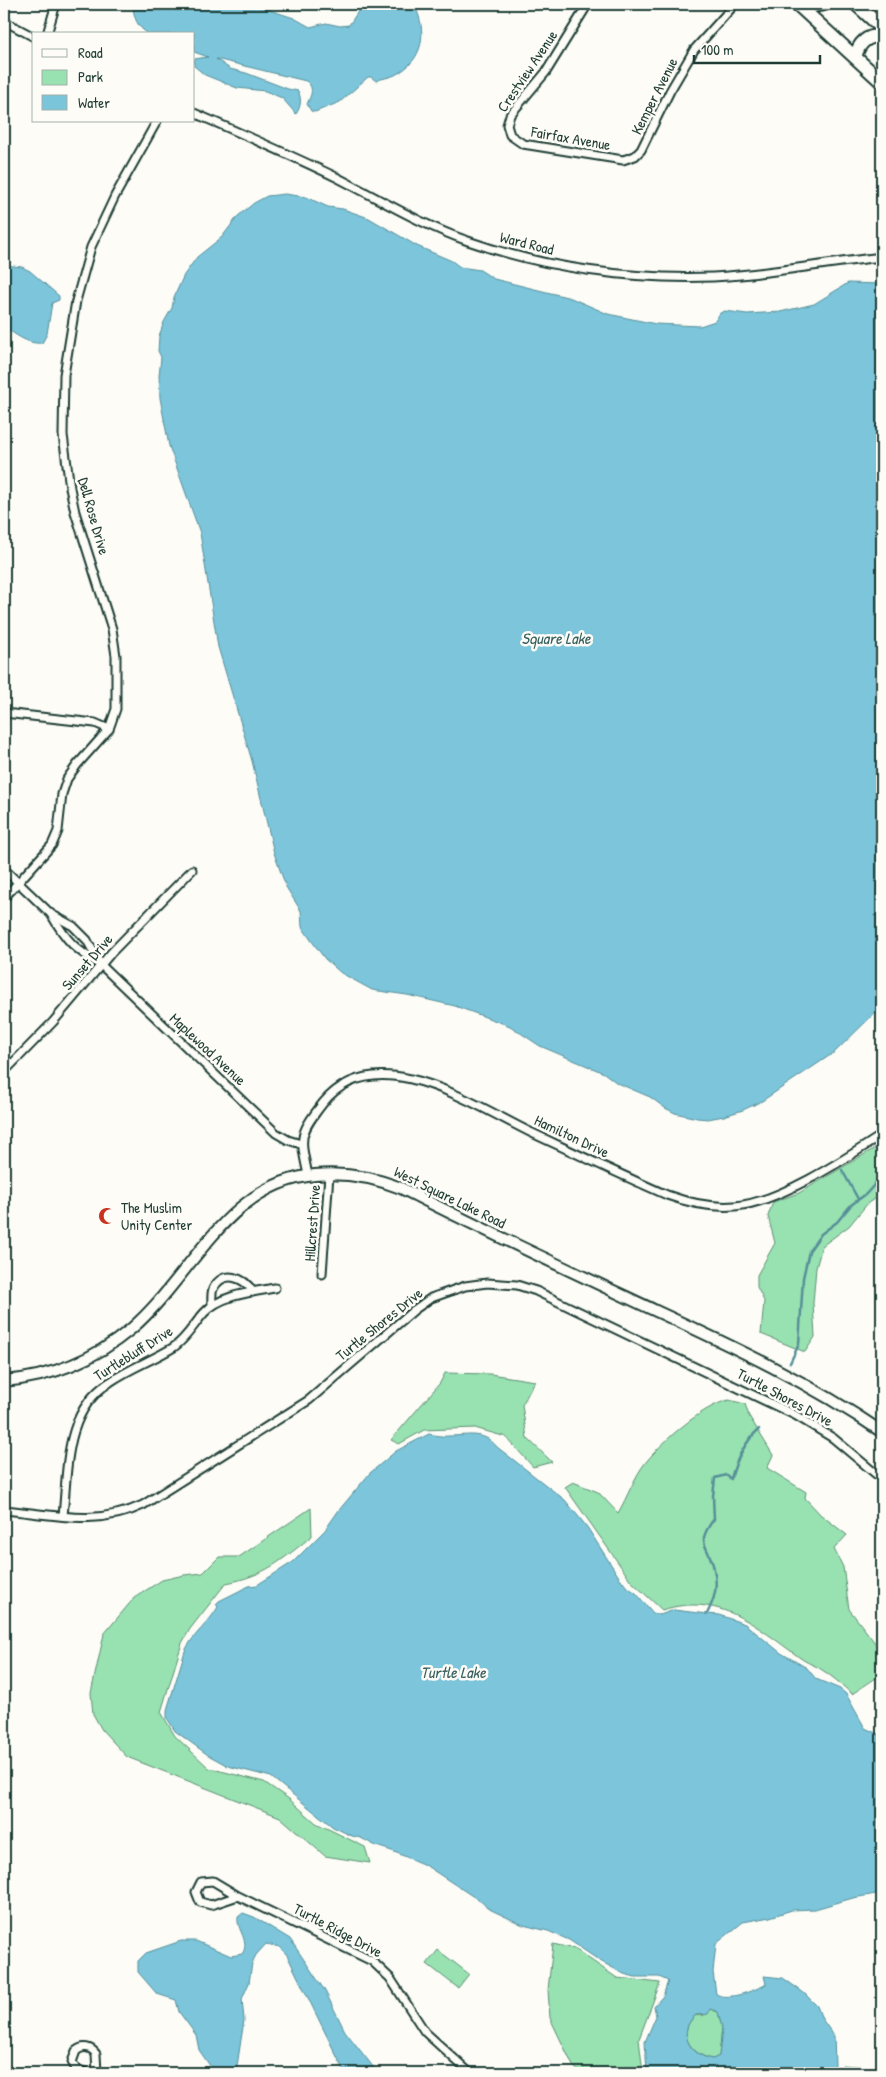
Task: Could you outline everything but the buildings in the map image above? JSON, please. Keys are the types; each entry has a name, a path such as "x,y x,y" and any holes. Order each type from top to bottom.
{"highway":[{"path":"797,4 805,8 824,4"},
{"path":"797,4 882,82"},
{"path":"856,4 882,28"},
{"path":"855,57 858,47 865,39 872,36 882,36"}],"street":[{"path":"47,32 56,4"},
{"name":"Crestview Avenue","path":"508,129 510,115 546,72 588,4"},
{"name":"Kemper Avenue","path":"635,156 649,137 670,91 694,50 735,4"},
{"path":"4,21 32,35"},
{"name":"Ward Road","path":"195,112 339,179 442,231 488,247 542,261 624,274 703,277 882,257"},
{"name":"Dell Rose Drive","path":"4,898 44,855 55,838 60,825 62,794 67,779 109,729 116,710 114,642 108,611 75,512 70,488 63,435 64,375 76,301 91,247 115,196 156,122"},
{"name":"Fairfax Avenue","path":"508,129 515,139 534,146 575,151 615,160 623,160 635,156"},
{"path":"4,713 95,723 109,729"},
{"name":"Maplewood Avenue","path":"4,869 51,914 73,926 87,940 102,966"},
{"name":"Sunset Drive","path":"4,1072 53,1022 111,953 192,870"},
{"name":"Maplewood Avenue","path":"51,914 64,937 77,950 102,966 276,1133 288,1140 301,1144"},
{"name":"Hamilton Drive","path":"301,1144 309,1122 329,1096 338,1089 353,1081 371,1077 408,1078 443,1088 536,1135 667,1195 691,1203 717,1207 737,1206 774,1196 824,1172 882,1135"},
{"path":"301,1144 308,1176"},
{"name":"West Square Lake Road","path":"4,1382 32,1378 64,1369 86,1359 115,1341 147,1313 237,1210 266,1190 287,1181 308,1176 330,1174 366,1177 401,1188 806,1384 882,1432"},
{"name":"Hillcrest Drive","path":"322,1274 330,1174"},
{"name":"Turtlebluff Drive","path":"63,1516 72,1432 88,1401 112,1380 179,1343 212,1305 214,1287 218,1282 228,1278 241,1279 248,1284 252,1292"},
{"name":"Turtle Shores Drive","path":"4,1509 91,1518 115,1516 133,1510 153,1500 309,1400 423,1303 455,1288 487,1283 517,1285 536,1291 795,1415 833,1438 882,1479"},
{"path":"212,1305 252,1292 275,1288"},
{"name":"Turtle Ridge Drive","path":"238,1896 207,1905 200,1902 196,1892 198,1885 209,1880 372,1961 390,1978 425,2032 470,2073"},
{"path":"87,2073 76,2069 72,2062 76,2051 83,2047 91,2048 96,2054 97,2073"}],"green space":[{"path":"882,1144 882,1194 868,1203 849,1226 822,1246 816,1268 813,1303 815,1337 805,1352 761,1334 764,1301 757,1287 757,1275 775,1243 768,1216 773,1202 799,1193"},
{"path":"445,1373 490,1374 535,1381 522,1405 527,1438 552,1462 533,1467 506,1437 475,1428 424,1430 399,1444 391,1440 440,1383"},
{"path":"729,1400 745,1404 749,1416 773,1455 767,1468 806,1492 805,1498 821,1515 847,1535 834,1549 843,1567 849,1609 882,1652 882,1674 852,1694 823,1671 736,1615 701,1605 662,1610 631,1581 565,1487 573,1482 598,1492 618,1513 642,1467 654,1453 696,1416 718,1403"},
{"path":"311,1508 312,1536 272,1566 252,1576 226,1583 190,1629 182,1643 161,1712 175,1736 209,1768 264,1782 289,1799 316,1823 365,1847 370,1863 325,1856 280,1817 127,1757 102,1730 93,1714 91,1693 104,1634 134,1598 162,1580 203,1573 219,1557 239,1557"},
{"path":"553,1944 575,1949 617,1978 660,1983 639,2039 643,2073 581,2073 573,2066 550,2018 548,1990"},
{"path":"438,1950 469,1974 458,1988 427,1964"},
{"path":"710,2009 718,2012 722,2027 719,2056 713,2059 699,2054 689,2044 686,2032 688,2025 694,2017 705,2015"},
{"path":"842,2065 872,2067 874,2073 839,2073"}],"water":[{"path":"133,4 251,4 294,18 310,27 326,23 340,26 349,25 363,4 414,4 421,25 422,35 417,53 405,69 393,76 376,81 368,77 340,102 315,112 311,111 307,104 311,95 311,86 306,81 216,59 230,69 298,91 300,103 296,114 282,98 265,91 237,88 205,75 195,67 195,59 208,57 195,52 195,32 146,32 136,21"},
{"name":"Square Lake","path":"285,194 306,197 328,207 343,209 369,218 417,246 452,261 460,267 480,270 494,279 571,298 608,314 656,324 700,326 715,321 720,313 725,311 747,314 780,312 814,304 848,283 882,284 882,1006 835,1052 762,1101 743,1110 708,1119 675,1113 650,1097 617,1083 604,1073 540,1046 510,1026 455,1006 407,995 372,990 341,973 325,959 302,927 301,911 286,887 274,853 252,761 218,647 200,533 169,446 160,398 159,376 161,357 158,351 159,336 172,308 174,297 184,275 197,257 222,237 238,216 254,203 267,196"},
{"path":"4,265 22,267 30,271 59,296 59,300 52,303 47,334 42,343 27,341 4,327"},
{"name":"Turtle Lake","path":"429,1434 444,1436 475,1435 487,1438 565,1500 587,1527 626,1586 636,1593 653,1613 660,1615 674,1610 719,1615 745,1624 781,1653 807,1668 816,1679 840,1689 846,1694 865,1728 882,1736 882,1893 853,1898 815,1909 792,1910 770,1917 743,1922 716,1944 713,1972 716,1994 733,1996 763,1986 766,1984 764,1976 783,1978 804,1993 817,2006 822,2019 834,2036 835,2064 833,2073 647,2073 645,2042 656,2016 654,2006 663,1996 668,1981 659,1977 635,1977 624,1974 600,1961 569,1940 548,1931 523,1925 487,1908 483,1903 425,1865 333,1827 271,1777 228,1766 208,1755 175,1731 167,1718 167,1710 185,1651 192,1639 218,1607 216,1604 249,1586 257,1585 293,1562 325,1530 370,1473 396,1451","holes":["710,2009 718,2012 722,2028 719,2056 713,2059 707,2058 692,2048 686,2032 692,2018 696,2015 708,2014"]},
{"path":"243,1913 254,1917 290,1939 325,1991 345,2031 378,2073 345,2073 287,1955 280,1947 266,1944 256,1955 252,1963 249,1983 242,1999 244,2020 236,2073 215,2073 199,2050 196,2035 179,2012 176,2000 157,1994 138,1972 138,1961 146,1953 181,1941 196,1941 231,1956 242,1954 245,1945 238,1917"}],"waterway":[{"path":"842,1170 858,1199"},
{"path":"790,1363 799,1344 803,1278 809,1251 821,1234 837,1222 851,1205 866,1194 882,1176"},
{"path":"707,1614 716,1586 712,1561 704,1540 705,1534 714,1519 713,1496 715,1478 726,1475 731,1479 742,1452 749,1440 759,1429"}],"place":[{"name":"The Muslim Unity Center","path":"107,1216"}]}
